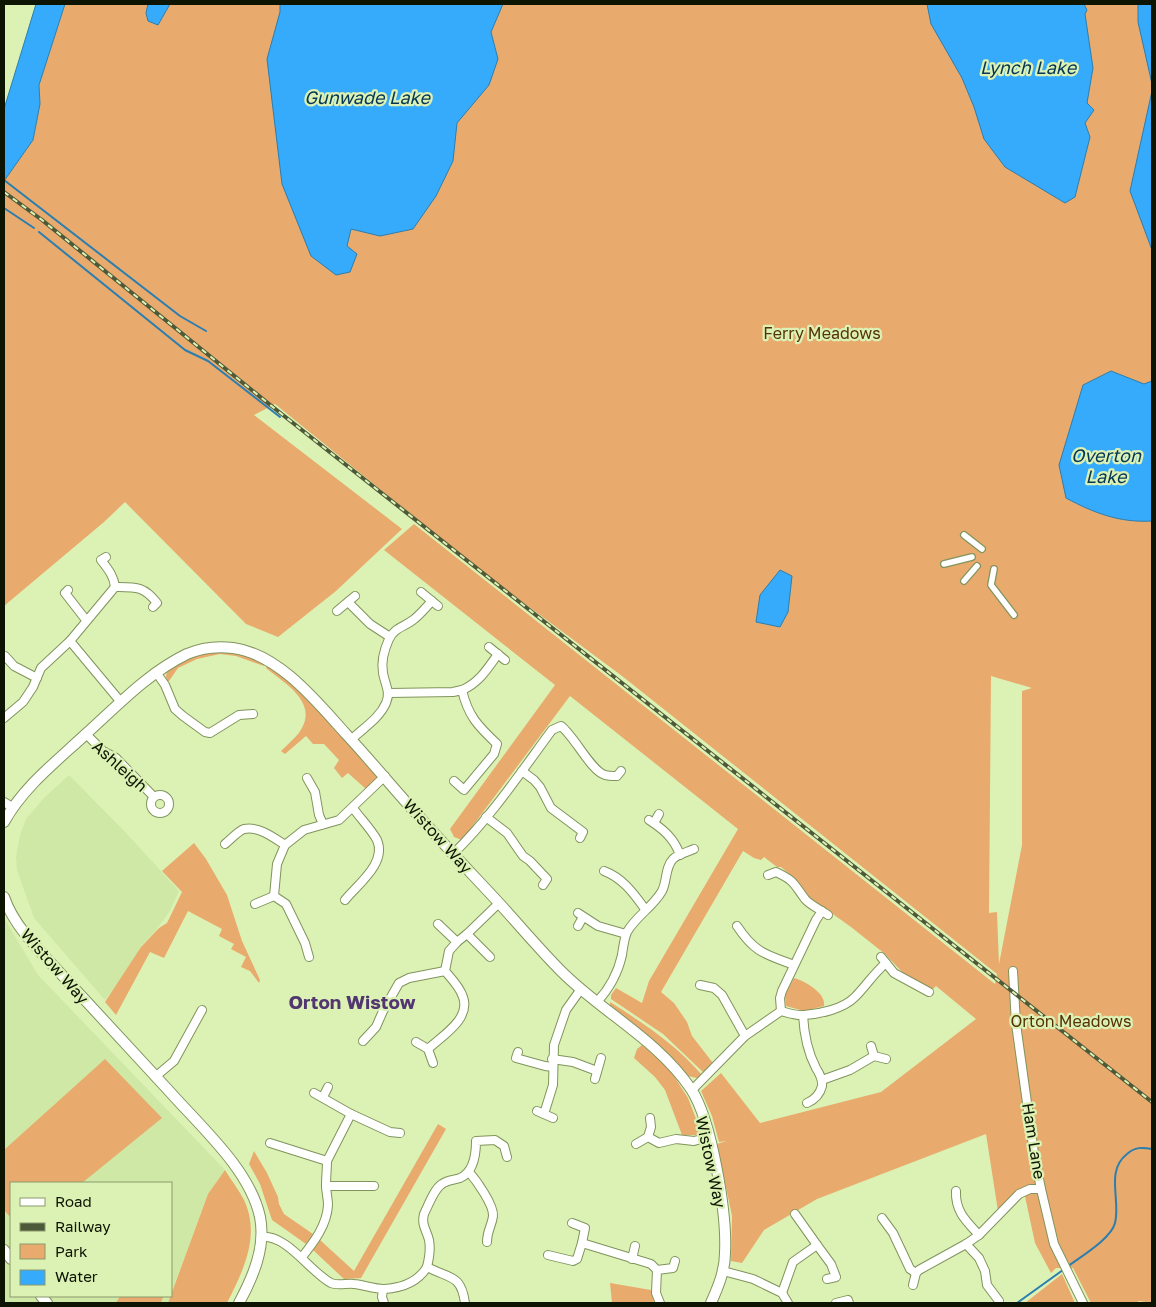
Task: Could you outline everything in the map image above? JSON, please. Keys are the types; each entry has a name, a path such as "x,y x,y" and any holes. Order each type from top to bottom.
{"street":[{"path":"964,535 982,548"},
{"path":"944,564 972,557"},
{"path":"4,718 22,702 33,687 41,668 70,641 115,587 115,581 102,560"},
{"path":"964,581 977,566"},
{"path":"994,569 991,585 1014,615"},
{"path":"115,587 135,587 149,593 157,603 153,607"},
{"path":"352,740 376,717 386,704 389,693 383,674 382,660 390,637 400,626 410,622 435,603 421,592"},
{"path":"65,593 86,620"},
{"path":"337,611 355,596"},
{"path":"348,602 370,624 390,637"},
{"path":"70,641 120,702"},
{"path":"489,647 506,660"},
{"name":"Wistow Way","path":"4,822 8,805 134,689 156,672 190,653 211,648 235,648 247,651 286,672 352,740 453,854 559,969 661,1055 692,1090 702,1112 709,1137 718,1180 724,1226 725,1254 723,1272 711,1303"},
{"path":"389,693 453,692 462,690 470,687 479,679 498,654"},
{"path":"5,656 14,666 37,678"},
{"path":"156,672 165,685 175,708 205,732 210,733 239,715 253,714"},
{"path":"454,781 464,790 494,754 497,744 477,725 468,708 462,690"},
{"path":"236,705 239,715"},
{"path":"453,854 486,817 552,730 561,726 568,731 590,764 603,775 619,776"},
{"name":"Ashleigh","path":"86,734 103,750 116,758 154,797"},
{"path":"522,771 540,787 551,808 583,832"},
{"path":"274,896 277,864 285,845 304,830 339,820 385,776"},
{"path":"307,778 315,792 319,815 323,824"},
{"path":"345,900 378,859 379,847 376,838 353,808"},
{"path":"658,814 651,821 667,833 676,843 680,855"},
{"path":"486,817 508,833 522,856 530,861 547,879"},
{"path":"225,844 243,830 252,829 261,831 285,845"},
{"path":"597,1002 610,987 620,961 626,934 634,921 662,892 673,859 694,849"},
{"path":"617,866 608,872 628,887 645,909"},
{"path":"768,875 776,872 787,877 796,884 805,899 825,913 794,965 782,991 780,998 781,1011"},
{"path":"255,904 274,896"},
{"path":"274,896 286,904 310,957"},
{"name":"Wistow Way","path":"4,897 17,922 53,965 220,1148 246,1182 256,1202 260,1219 261,1238 251,1282 239,1303"},
{"path":"445,971 450,950 499,903"},
{"path":"578,926 580,915 598,926 626,934"},
{"path":"438,924 457,942"},
{"path":"737,926 744,938 757,950 794,965"},
{"path":"467,934 490,957"},
{"path":"692,1090 744,1036 781,1011 803,1015 822,1012 845,1004 853,999 884,960 894,973 929,992"},
{"name":"Ham Lane","path":"1013,970 1016,1024 1034,1153 1041,1189 1054,1244 1083,1303"},
{"path":"363,1041 376,1027 399,983 409,978 445,971"},
{"path":"428,1049 458,1023 464,1009 464,997 445,971"},
{"path":"700,985 714,988 722,995 744,1036"},
{"path":"553,1118 540,1112 553,1085 554,1045 566,1010 581,989"},
{"path":"156,1077 174,1061 202,1010"},
{"path":"803,1015 806,1045 822,1080 822,1086 818,1095 807,1103"},
{"path":"416,1042 428,1049 433,1063"},
{"path":"871,1046 874,1056"},
{"path":"518,1052 516,1058 545,1066 553,1063 573,1062 596,1075 601,1058"},
{"path":"822,1080 850,1070 874,1056 886,1059"},
{"path":"323,1097 328,1087"},
{"path":"314,1093 390,1136 400,1133"},
{"path":"302,1258 323,1226 328,1205 326,1186 327,1161 351,1114"},
{"path":"636,1144 648,1137 651,1127 650,1118"},
{"path":"261,1238 267,1237 276,1240 302,1258 332,1283 358,1284 383,1289 408,1284 423,1274 427,1268 430,1252 429,1240 423,1226 424,1215 437,1189 442,1184 462,1177 468,1172 476,1152 476,1140 470,1132"},
{"path":"648,1137 663,1143 673,1139 694,1141 709,1137"},
{"path":"476,1140 494,1140 504,1146 507,1156"},
{"path":"270,1142 286,1144 327,1161"},
{"path":"468,1172 497,1208 493,1218 483,1232 487,1242"},
{"path":"326,1186 361,1182 374,1186"},
{"path":"913,1285 916,1273 979,1235 1020,1194 1030,1189 1041,1189"},
{"path":"956,1191 952,1202 960,1215 979,1235"},
{"path":"795,1214 831,1264 836,1277 827,1279"},
{"path":"882,1218 890,1228 910,1269 916,1273"},
{"path":"548,1255 573,1261 577,1258 587,1227 572,1223"},
{"path":"883,1234 890,1228"},
{"path":"582,1243 651,1264 657,1270 656,1293 660,1303"},
{"path":"966,1244 979,1258 985,1271 987,1285 999,1301"},
{"path":"780,1303 794,1262 817,1245"},
{"path":"632,1258 635,1246"},
{"path":"657,1270 673,1268 675,1261"},
{"path":"427,1268 453,1278 459,1283 463,1291 465,1303"},
{"path":"723,1272 753,1279 782,1293 788,1303"},
{"path":"383,1289 382,1297 384,1303"},
{"path":"836,1303 848,1299"}],"shaded area":[{"path":"69,775 129,836 179,891 170,911 141,946 128,970 105,1000 34,918 17,870 16,857 20,835 26,819 44,798"},
{"path":"4,918 38,975 225,1170 208,1194 172,1291 172,1182 10,1182 10,1297 171,1297 168,1303 4,1303"}],"green space":[{"name":"Ferry Meadows","path":"65,4 1152,4 1152,1303 1139,1301 1136,1303 1091,1303 1073,1268 1056,1268 1051,1273 1035,1243 1023,1187 998,1211 986,1134 817,1199 764,1230 742,1263 731,1261 732,1216 717,1144 726,1141 719,1142 712,1116 701,1091 721,1073 760,1123 881,1092 976,1019 936,986 933,989 905,975 885,954 809,897 796,880 781,867 777,867 764,857 761,860 754,858 743,851 661,992 674,1003 687,1022 692,1036 713,1063 704,1073 663,1034 611,999 611,995 616,988 642,1003 649,981 738,829 570,696 462,840 454,837 450,829 555,685 384,550 414,524 995,984 997,974 622,676 486,575 275,404 254,415 402,529 336,591 278,637 246,624 125,502 4,606 4,181 33,140 40,104 39,85","holes":["991,676 1032,688 1022,691 1022,845 999,964 997,912 989,913"]},
{"path":"211,651 240,652 265,664 264,666 236,656 220,654 197,659 178,668 167,682 168,668 185,659"},
{"path":"268,665 297,687 379,775 379,779 367,790 348,773 342,778 334,768 339,760 324,744 313,744 306,736 285,754 281,751 298,734 304,723 306,713 304,704 298,696 266,668"},
{"path":"194,843 206,859 227,895 242,941 260,980 259,983 250,971 241,967 246,957 231,949 234,944 219,936 222,929 188,911 164,958 150,952 116,1015 105,1002 141,947 159,928 167,923 182,892 162,871"},
{"path":"794,978 804,982 818,992 824,1001 824,1006 804,1011 786,1006 785,995"},
{"path":"610,1002 670,1044 703,1076 697,1078 688,1076 659,1046 610,1006"},
{"path":"642,1045 670,1070 688,1098 700,1129 698,1135 682,1135 665,1090 655,1077 634,1058 637,1049"},
{"path":"105,1059 162,1118 83,1182 10,1182 10,1217 4,1210 4,1150"},
{"path":"438,1124 446,1129 361,1278 344,1279 313,1250 320,1240 354,1271"},
{"path":"254,1151 267,1173 284,1214 313,1234 306,1244 272,1220 260,1184 249,1164"},
{"path":"225,1170 244,1200 249,1213 251,1227 248,1253 244,1266 227,1303 168,1303 172,1297 172,1292 208,1194"},
{"path":"1062,1274 1075,1303 1025,1303"},
{"path":"610,1283 651,1290 654,1302 612,1303"},
{"path":"119,1297 163,1297 161,1303 116,1303"}],"water":[{"path":"36,4 65,4 39,85 40,104 33,140 4,181 4,109"},
{"path":"148,4 170,4 158,25 148,21 146,13"},
{"name":"Gunwade Lake","path":"280,4 503,4 491,32 498,59 489,85 457,123 453,161 436,196 413,229 380,236 351,229 347,246 357,254 350,272 336,275 311,256 282,184 267,59 280,12"},
{"name":"Lynch Lake","path":"927,4 1084,4 1087,10 1085,14 1093,68 1087,103 1094,110 1085,123 1090,137 1075,197 1065,203 1005,167 984,139 962,78 931,24"},
{"path":"1138,4 1152,4 1152,84 1138,22"},
{"path":"1152,91 1152,250 1130,191"},
{"name":"Overton Lake","path":"1111,371 1144,384 1152,381 1152,521 1118,519 1066,498 1059,465 1083,385"},
{"path":"780,570 792,576 788,612 780,627 756,622 760,595"}],"waterway":[{"path":"4,180 180,316 206,331"},
{"path":"4,208 34,228"},
{"path":"39,232 185,350 208,361 280,417"},
{"path":"1067,1267 1087,1253 1108,1235 1112,1229 1116,1214 1115,1178 1120,1161 1136,1149 1152,1149"},
{"path":"1017,1303 1063,1270"}],"railway":[{"path":"4,192 42,220 269,404 1152,1102"}],"district":[{"name":"Orton Wistow","path":"352,1002"}],"park label":[{"name":"Orton Meadows","path":"1071,1021"}]}
